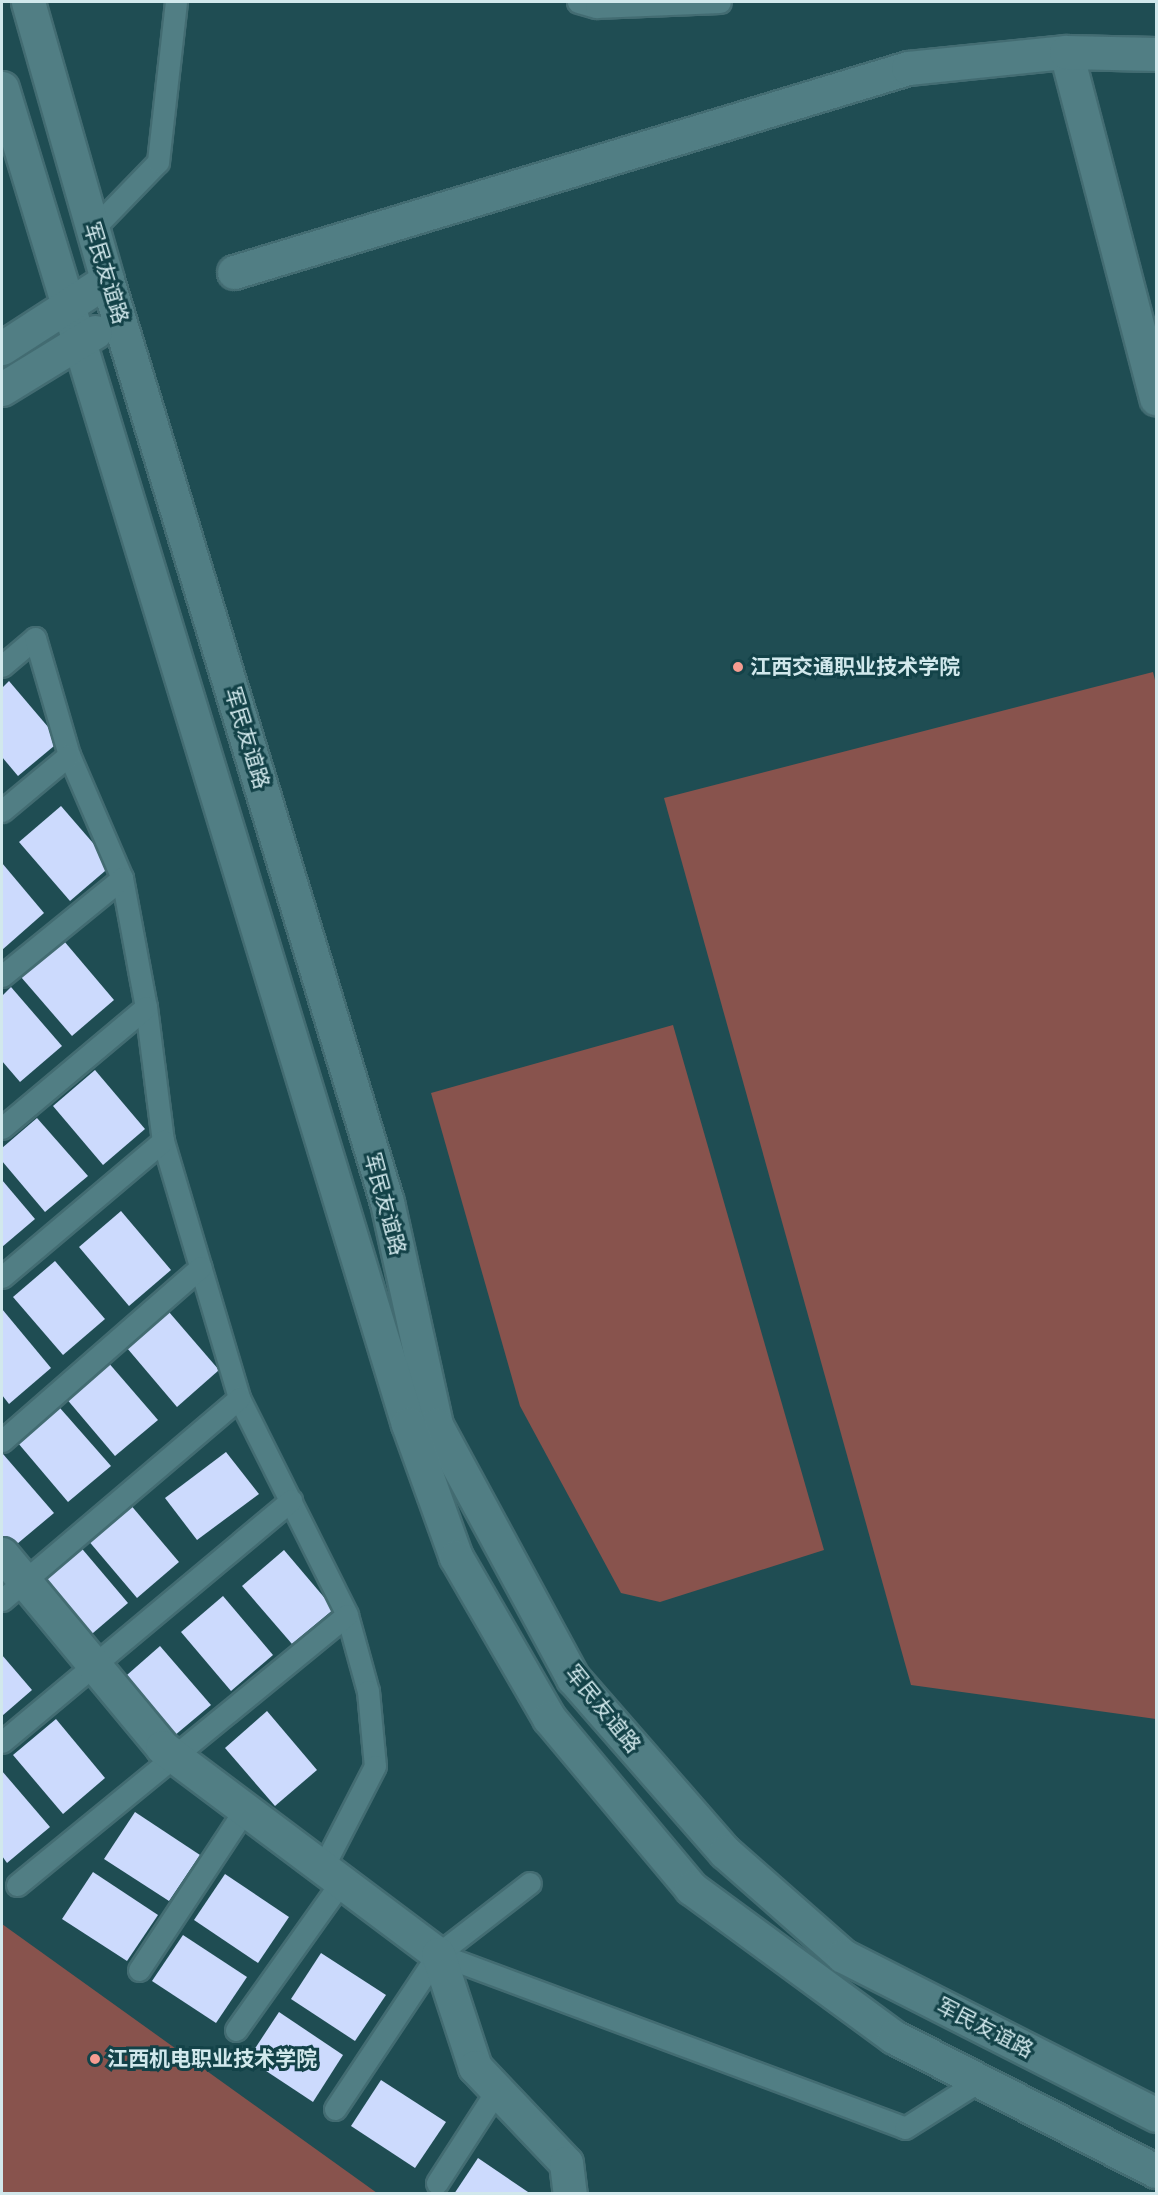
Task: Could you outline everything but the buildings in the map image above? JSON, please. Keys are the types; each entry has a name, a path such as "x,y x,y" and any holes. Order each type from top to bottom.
{"street":[{"name":"军民友谊路","path":"27,2 92,230 387,1202 436,1425 573,1678 725,1852 843,1956 1156,2115"},
{"path":"234,272 908,68 1066,52 1156,54"},
{"path":"1066,52 1156,398"},
{"name":"军民友谊路","path":"2,88 76,344 408,1424 456,1557 549,1718 691,1888 894,2037 1156,2170"},
{"path":"2,348 107,280"},
{"path":"2,389 119,317"},
{"path":"2,1554 13,1590 94,1665 162,1747 438,1953 475,2067 566,2163 570,2193"}],"lane":[{"path":"92,230 158,162 176,2"},
{"path":"578,2 596,7 720,2"},
{"path":"2,666 35,638 69,755 122,878 146,1007 163,1141 239,1398 347,1615 368,1691 375,1766 332,1874 236,2030"},
{"path":"2,811 69,755"},
{"path":"2,976 122,878"},
{"path":"2,1128 146,1007"},
{"path":"2,1278 163,1141"},
{"path":"2,1441 201,1267"},
{"path":"13,1590 239,1398"},
{"path":"2,1742 291,1500"},
{"path":"18,1886 347,1615"},
{"path":"138,1970 245,1809"},
{"path":"335,2109 438,1953 530,1883"},
{"path":"438,1953 905,2128 979,2080"},
{"path":"437,2183 497,2090"}],"shaded area":[{"path":"1153,672 1156,684 1156,1719 911,1685 664,798"},
{"path":"673,1025 824,1550 660,1602 621,1593 520,1406 431,1093"},
{"name":"江西机电职业技术学院","path":"2,1924 377,2193 2,2193"}],"place":[{"name":"江西交通职业技术学院","path":"738,667"},
{"name":"江西机电职业技术学院","path":"95,2059"}]}
